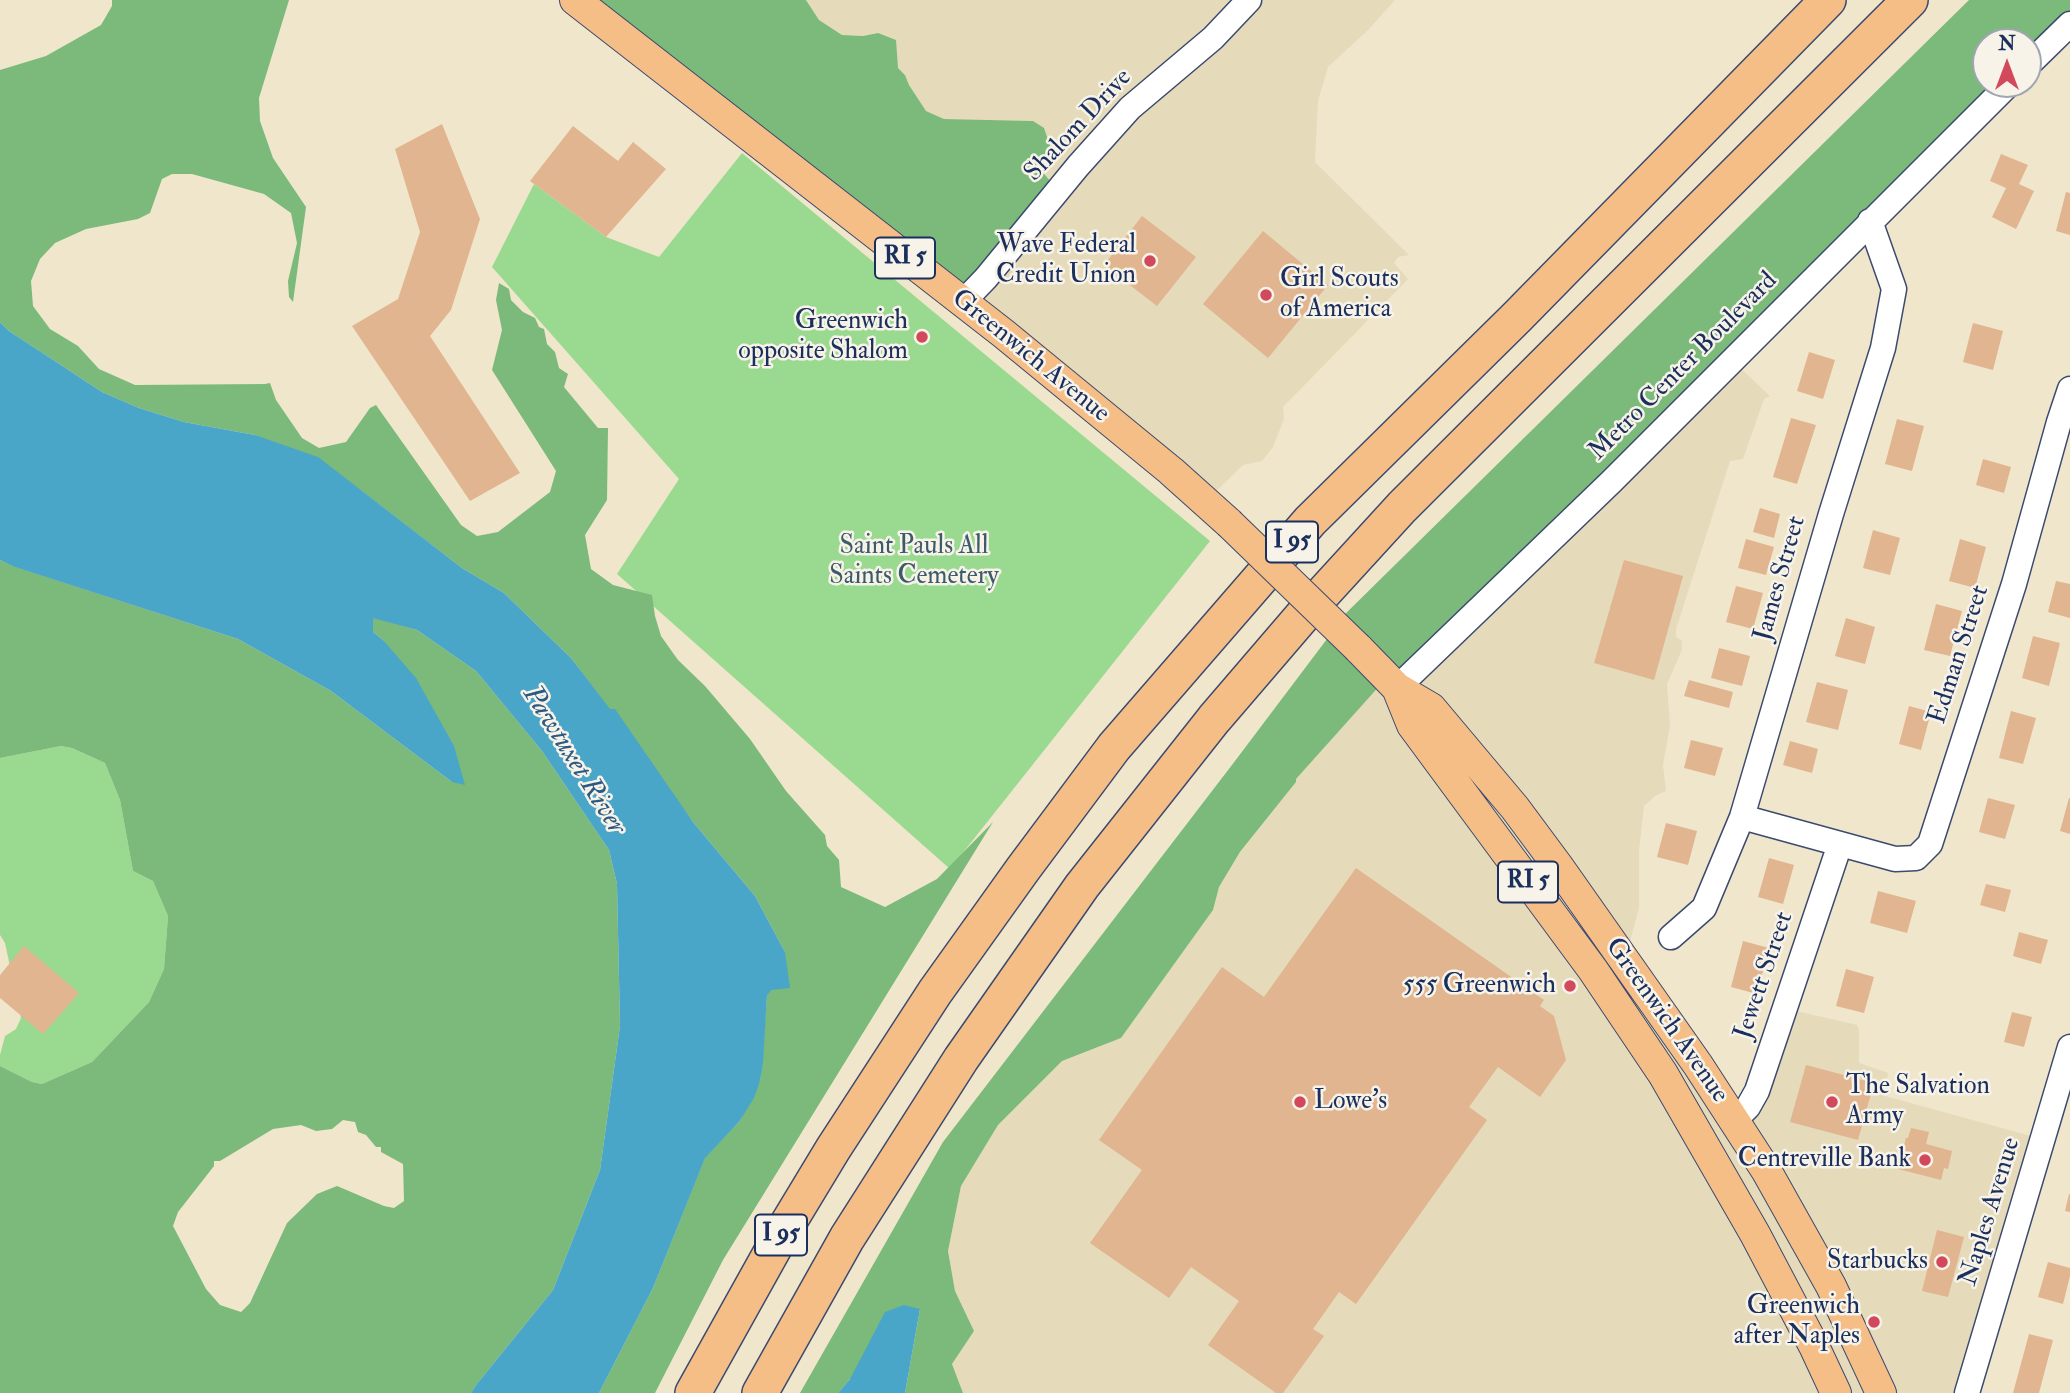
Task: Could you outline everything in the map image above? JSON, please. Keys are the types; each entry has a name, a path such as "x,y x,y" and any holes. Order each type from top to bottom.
{"highway":[{"name":"I 95","path":"693,1393 833,1149 935,992 1114,747 1310,521 1526,308 1828,0"},
{"name":"I 95","path":"760,1393 847,1238 941,1088 1082,886 1252,673 1412,497 1910,0"},
{"path":"778,1393 847,1238"},
{"path":"683,1393 732,1321"}],"main road":[{"name":"Greenwich Avenue","path":"575,0 1004,334 1118,427 1229,523 1397,688 1431,708 1515,807 1735,1120 1831,1286 1881,1393"},
{"name":"Greenwich Avenue","path":"1397,688 1412,725 1592,970 1663,1074 1787,1293 1836,1393"},
{"path":"1703,1141 1735,1120"}],"street":[{"name":"Shalom Drive","path":"962,303 1130,108 1213,38 1249,0"},
{"path":"2042,51 2070,23"},
{"name":"Metro Center Boulevard","path":"1397,688 1611,482 1995,98"},
{"name":"James Street","path":"1671,937 1704,908 1742,817 1883,348 1894,289 1870,221"},
{"name":"Edman Street","path":"1742,817 1895,859 1916,858 1930,844 2014,584 2070,389"},
{"name":"Jewett Street","path":"1735,1120 1748,1107 1758,1091 1840,844"},
{"name":"Naples Avenue","path":"1967,1393 2070,1047"}],"shaded area":[{"path":"806,0 1395,0 1368,30 1328,67 1318,101 1315,162 1409,255 1398,257 1394,263 1408,279 1283,407 1284,419 1273,447 1262,461 1243,465 1210,497 964,307 1050,146 1033,121 944,119 926,111 878,33 863,36 842,35 819,20"},
{"path":"1734,362 1770,396 1764,399 1743,459 1730,461 1676,629 1676,637 1682,641 1682,650 1667,684 1670,726 1663,765 1666,791 1644,806 1639,851 1639,908 1623,967 1747,1141 1787,1010 1857,1025 1859,1063 1888,1073 1885,1096 2042,1139 1971,1393 963,1393 952,1364 974,1331 955,1291 948,1251 961,1186 998,1125 1062,1061 1121,1038 1213,910 1219,887 1240,853 1296,779 1382,682"}],"green space":[{"path":"112,0 289,0 259,98 260,121 273,158 306,207 293,302 289,297 288,281 297,243 291,213 264,194 192,174 172,174 162,179 150,213 138,219 86,229 55,243 40,259 31,281 33,306 50,329 78,346 99,369 135,385 270,383 276,400 302,438 319,448 346,442 370,408 376,405 461,525 477,536 498,532 550,492 556,471 492,370 502,330 496,300 499,283 509,289 511,300 523,312 535,318 539,327 544,329 547,344 555,352 559,368 568,374 564,387 598,428 608,428 607,500 585,535 591,569 613,585 652,595 661,636 678,660 705,686 750,739 786,791 825,835 827,846 839,860 841,887 885,907 937,879 993,822 723,1260 655,1393 599,1393 653,1288 705,1157 739,1122 760,1081 767,996 785,952 755,896 693,822 571,658 504,593 462,568 359,489 255,435 184,422 139,408 102,392 9,331 0,322 0,70 46,56 101,25 112,6"},
{"path":"572,0 806,0 819,20 842,35 863,36 878,33 896,40 898,68 926,111 944,119 1033,121 1044,128 1050,146 1040,169 1062,195 964,300"},
{"path":"1969,0 2070,0 2070,24 2042,52 2042,28 1972,28 1972,98 1995,98 1397,688 1382,683 1296,779 1240,852 1219,887 1213,910 1121,1038 1062,1061 998,1125 961,1186 948,1251 955,1291 974,1331 952,1364 963,1393 905,1393 920,1309 838,1393 800,1393 943,1142 1235,761 1338,621"},
{"name":"Saint Pauls All Saints Cemetery","path":"742,153 1210,541 950,869 617,574 679,479 492,267 534,184 606,237 659,257"},
{"path":"0,560 238,639 331,691 452,782 383,640 373,632 373,617 417,630 476,671 542,751 609,850 617,884 620,1026 600,1170 553,1290 471,1393 0,1393 0,1066 32,1082 42,1084 92,1062 149,1002 164,969 168,916 153,881 133,871 120,800 105,763 61,746 0,758","holes":["343,1120 355,1122 358,1132 366,1135 376,1147 381,1147 381,1152 403,1164 404,1201 394,1208 384,1206 337,1186 317,1194 287,1223 250,1303 241,1312 220,1305 206,1289 173,1226 178,1212 214,1166 214,1161 220,1161 273,1129 301,1125 316,1131 332,1129"]},
{"path":"61,746 105,763 120,800 133,871 153,881 168,916 164,969 149,1002 92,1062 42,1084 32,1082 0,1066 5,1036 16,1029 21,1018 5,943 0,935 0,758"}],"water":[{"name":"Pawtuxet River","path":"0,322 9,331 102,392 139,408 184,422 255,435 318,457 462,568 504,593 571,658 610,709 615,709 693,822 755,896 785,952 790,988 771,990 767,996 763,1062 754,1098 739,1122 705,1158 653,1288 599,1393 471,1393 553,1290 600,1170 620,1026 617,884 609,850 542,751 476,671 417,630 373,618 373,632 416,678 454,746 465,785 452,782 331,691 238,639 0,560"},
{"path":"904,1305 920,1309 905,1393 838,1393 850,1379 885,1312"}],"building":[{"path":"442,124 480,219 451,310 430,336 520,473 470,501 352,326 398,299 420,232 395,149"},
{"path":"573,126 618,161 633,142 666,169 606,237 530,181"},
{"path":"2001,154 2028,165 2019,184 2034,191 2016,229 1992,217 2006,188 1990,181"},
{"path":"2066,192 2070,193 2070,235 2056,231"},
{"name":"Wave Federal Credit Union","path":"1142,216 1196,257 1157,306 1104,265"},
{"name":"Girl Scouts of America","path":"1263,231 1328,285 1268,358 1203,304"},
{"path":"1973,323 2003,331 1993,370 1963,362"},
{"path":"1809,352 1835,360 1823,399 1797,391"},
{"path":"1791,418 1816,425 1797,484 1773,477"},
{"path":"1897,419 1924,426 1912,471 1885,464"},
{"path":"1983,459 2011,467 2004,493 1976,485"},
{"path":"1760,508 1780,514 1774,538 1753,532"},
{"path":"1873,530 1900,538 1890,575 1863,568"},
{"path":"1746,539 1774,547 1766,575 1738,568"},
{"path":"1960,539 1986,547 1975,588 1949,581"},
{"path":"1624,560 1683,576 1654,680 1594,663"},
{"path":"2056,581 2070,584 2070,618 2048,612"},
{"path":"1736,586 1763,593 1753,629 1726,622"},
{"path":"1936,604 1962,611 1950,656 1924,650"},
{"path":"1846,618 1875,627 1865,664 1835,656"},
{"path":"2033,636 2060,643 2049,686 2022,678"},
{"path":"1719,648 1750,656 1742,686 1711,678"},
{"path":"1689,680 1733,692 1729,708 1684,696"},
{"path":"1817,682 1848,690 1838,730 1806,722"},
{"path":"1909,706 1931,712 1921,750 1899,744"},
{"path":"2011,711 2036,718 2023,764 1999,758"},
{"path":"1691,740 1723,748 1715,776 1684,768"},
{"path":"1790,741 1818,749 1812,773 1783,765"},
{"path":"1988,798 2015,805 2005,839 1979,832"},
{"path":"2070,798 2070,834 2060,831"},
{"path":"1666,823 1697,831 1688,865 1657,857"},
{"path":"1769,858 1794,865 1783,904 1758,897"},
{"name":"Lowe's","path":"1356,868 1544,1000 1540,1006 1554,1016 1566,1060 1540,1097 1498,1067 1469,1107 1487,1120 1356,1304 1339,1292 1313,1329 1324,1336 1283,1393 1276,1393 1208,1345 1239,1301 1191,1267 1169,1298 1090,1243 1142,1170 1099,1140 1222,967 1264,997"},
{"path":"1986,884 2011,890 2005,912 1980,905"},
{"path":"1878,891 1916,901 1907,933 1870,923"},
{"path":"2019,932 2048,940 2041,964 2013,956"},
{"path":"1743,941 1769,948 1757,994 1731,987"},
{"path":"24,946 79,993 43,1034 0,998 0,975"},
{"path":"1846,969 1874,977 1864,1013 1836,1006"},
{"path":"2012,1012 2032,1017 2024,1047 2004,1042"},
{"name":"The Salvation Army","path":"1806,1065 1874,1083 1858,1140 1790,1122"},
{"name":"Centreville Bank","path":"1911,1128 1929,1132 1926,1144 1952,1151 1948,1169 1944,1168 1941,1180 1898,1169"},
{"path":"2070,1194 2070,1212 2065,1211"},
{"path":"1937,1230 1964,1237 1948,1297 1922,1291"},
{"path":"2048,1262 2070,1268 2063,1304 2038,1297"},
{"path":"2029,1334 2053,1340 2039,1393 2013,1393"}],"place":[{"name":"Wave Federal Credit Union","path":"1150,261"},
{"name":"Girl Scouts of America","path":"1266,295"},
{"name":"Greenwich opposite Shalom","path":"922,337"},
{"name":"555 Greenwich","path":"1570,986"},
{"name":"Lowe's","path":"1300,1102"},
{"name":"The Salvation Army","path":"1832,1102"},
{"name":"Centreville Bank","path":"1925,1160"},
{"name":"Starbucks","path":"1942,1262"},
{"name":"Greenwich after Naples","path":"1874,1322"}]}
